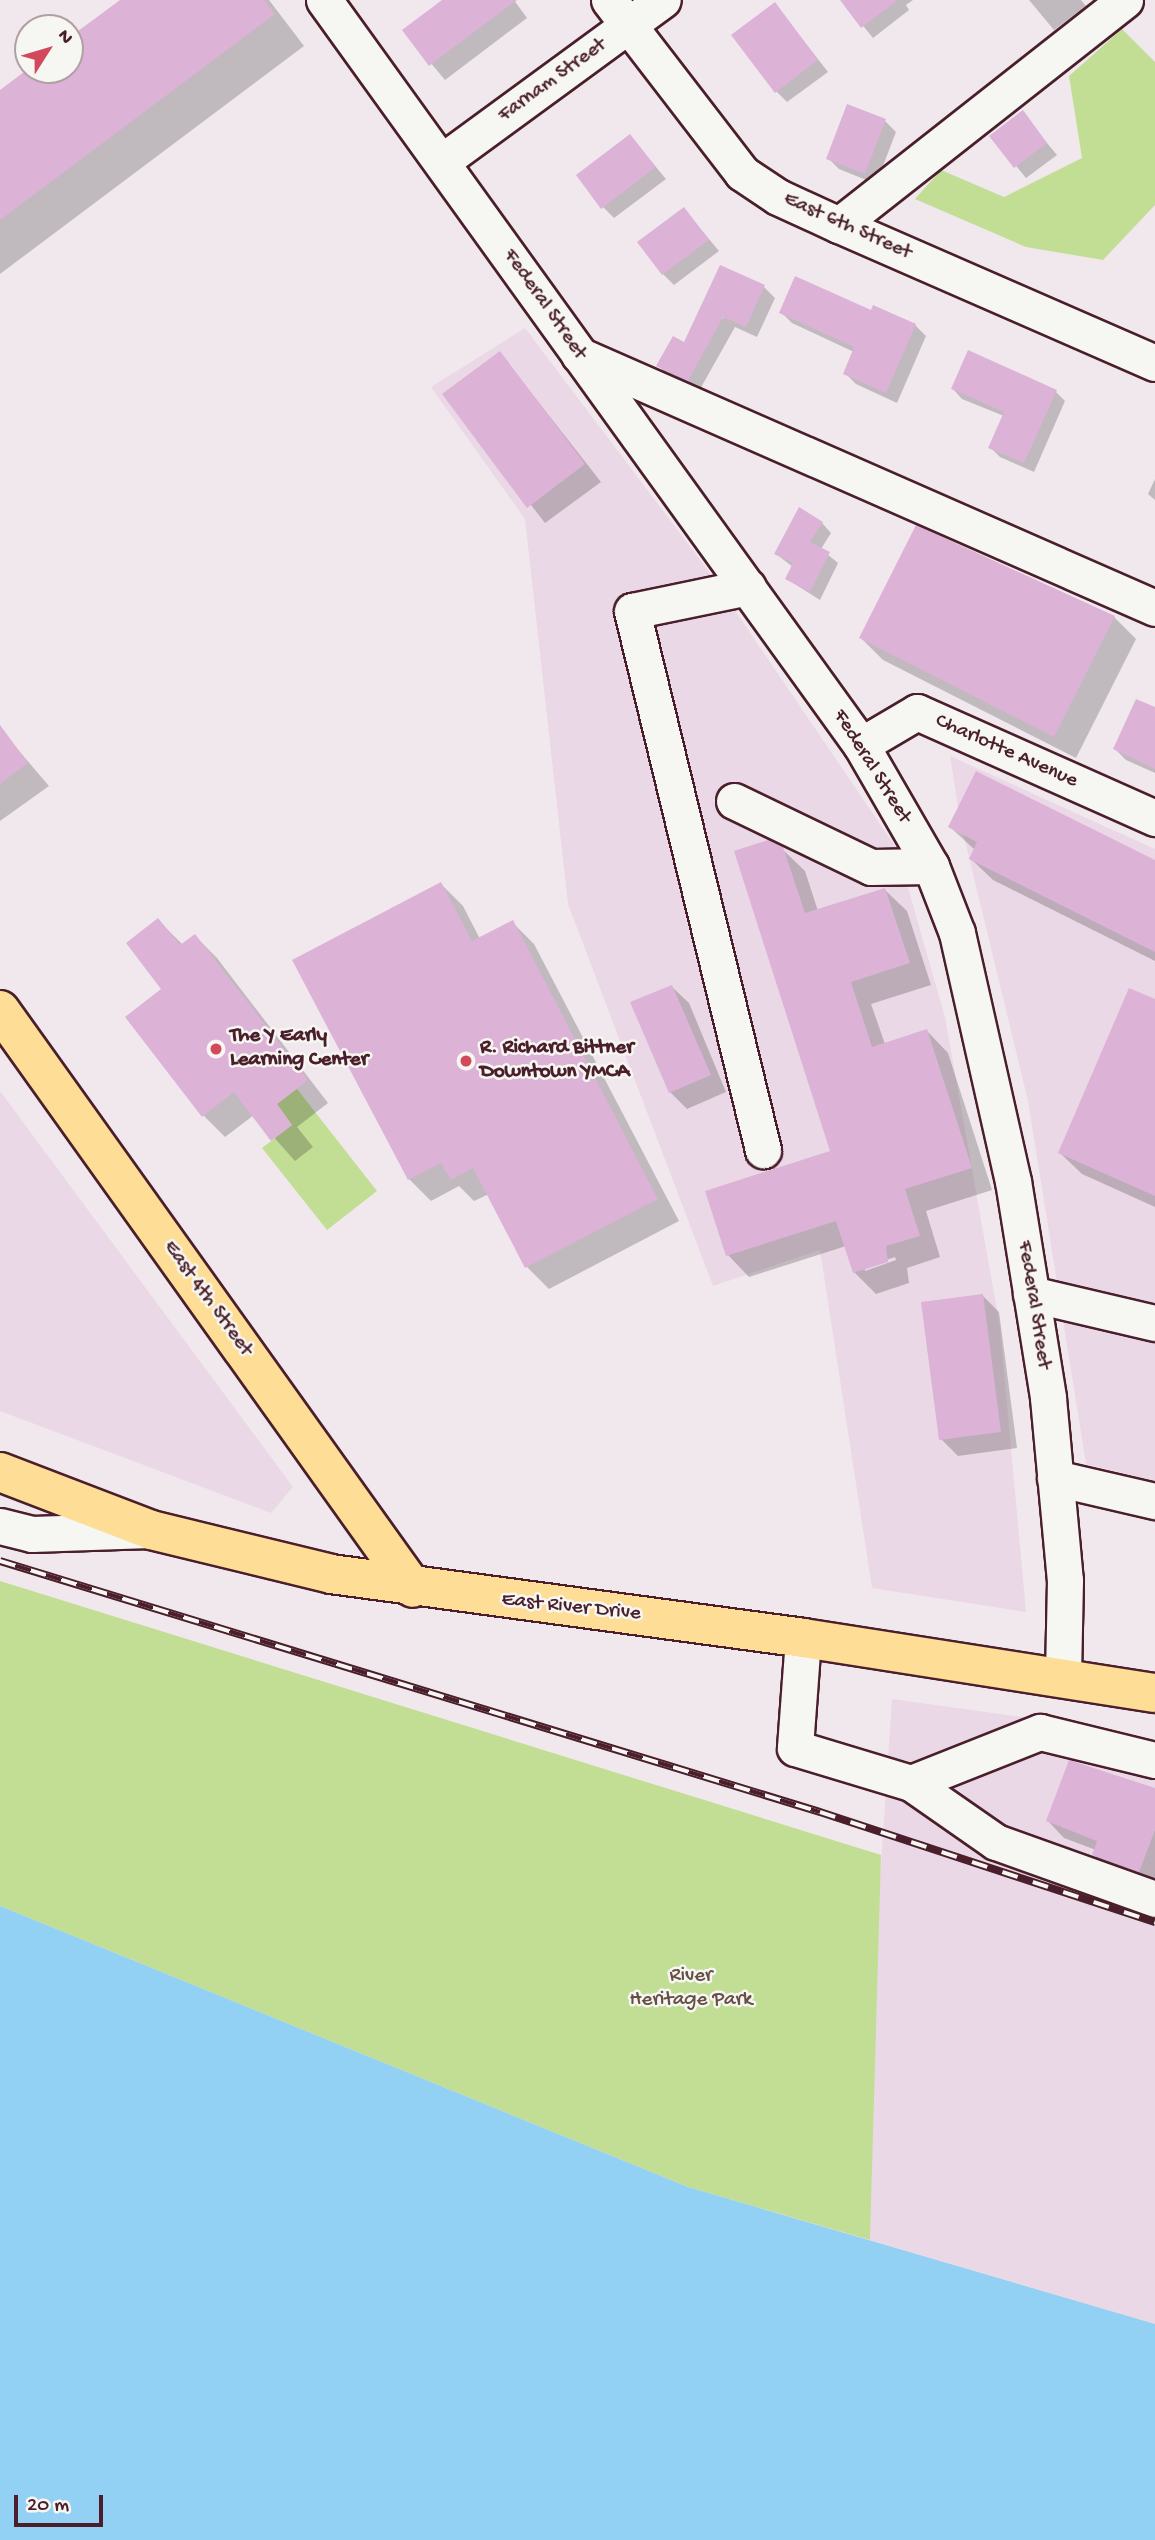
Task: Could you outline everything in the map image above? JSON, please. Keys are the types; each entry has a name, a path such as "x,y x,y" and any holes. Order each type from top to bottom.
{"main road":[{"name":"East 4th Street","path":"0,1010 413,1588"},
{"name":"East River Drive","path":"0,1472 151,1530 239,1555 413,1588 803,1638 1155,1693"}],"street":[{"name":"Federal Street","path":"324,0 443,160 579,355 861,745 931,866 957,933 1013,1181 1055,1478 1065,1580 1063,1678"},
{"name":"Farnam Street","path":"443,160 619,13 663,0"},
{"path":"839,225 1125,0"},
{"name":"East 6th Street","path":"619,13 742,173 778,197 1155,363"},
{"path":"579,355 1155,608"},
{"path":"748,587 632,611 764,1150"},
{"name":"Charlotte Avenue","path":"861,745 917,712 1155,818"},
{"path":"734,801 871,867 931,866"},
{"path":"1031,1294 1155,1323"},
{"path":"1055,1478 1155,1501"},
{"path":"0,1526 32,1534 151,1530"},
{"path":"803,1638 795,1748 911,1783 996,1842 1155,1899"},
{"path":"911,1783 1041,1732 1155,1760"}],"shaded area":[{"path":"525,328 704,565 897,849 945,1017 1000,1327 1026,1612 872,1588 820,1250 713,1286 568,904 525,519 431,387"},
{"path":"950,756 1155,849 1155,1481 1086,1464 1028,1101 960,820"},
{"path":"0,1091 293,1487 271,1513 0,1411"},
{"path":"892,1699 1065,1723 1155,1743 1155,2324 870,2240 878,1910"}],"green space":[{"path":"1122,29 1155,62 1155,205 1103,260 1026,247 915,199 941,170 1004,197 1082,158 1069,76"},
{"path":"297,1089 377,1191 327,1230 262,1148 292,1125 277,1104"},
{"name":"River Heritage Park","path":"0,1581 881,1855 870,2240 688,2187 0,1906"}],"water":[{"path":"0,1906 688,2187 1155,2324 1155,2540 0,2540"}],"building":[{"path":"120,0 264,0 275,14 0,220 0,90 14,80 14,84 84,84 84,27"},
{"path":"442,0 517,0 429,66 402,30"},
{"path":"840,0 898,0 861,28"},
{"path":"775,2 818,60 775,93 731,35"},
{"path":"847,104 886,119 865,174 826,159"},
{"path":"1023,110 1047,143 1014,168 989,136"},
{"path":"630,134 656,167 601,209 576,175"},
{"path":"684,207 709,240 662,275 637,242"},
{"path":"720,265 765,285 746,327 723,317 688,381 656,366 673,336 684,342"},
{"path":"795,276 871,310 873,305 916,324 886,393 843,374 854,347 779,313"},
{"path":"968,350 1057,390 1024,463 988,448 1004,412 951,389"},
{"path":"500,351 585,464 527,508 442,394"},
{"path":"799,507 823,522 810,542 830,552 810,592 785,579 793,563 774,554"},
{"path":"916,525 1115,616 1054,737 859,638"},
{"path":"1136,699 1155,707 1155,769 1113,749"},
{"path":"0,725 28,763 0,784"},
{"path":"976,771 1155,860 1155,952 969,859 977,842 948,827"},
{"path":"768,840 783,847 805,913 885,888 910,963 851,982 872,1047 927,1029 972,1168 905,1189 920,1236 886,1246 888,1262 853,1273 836,1221 726,1256 705,1191 830,1151 734,851"},
{"name":"R. Richard Bittner Downtown YMCA","path":"441,882 472,941 513,920 658,1199 525,1268 473,1168 451,1180 441,1163 408,1180 292,960"},
{"name":"The Y Early Learning Center","path":"158,918 180,945 195,934 308,1080 277,1104 292,1125 271,1141 234,1092 202,1117 125,1017 161,989 126,943"},
{"path":"672,985 711,1075 669,1093 630,1002"},
{"path":"1129,988 1155,999 1155,1196 1058,1153"},
{"path":"983,1294 1001,1432 939,1440 921,1302"},
{"path":"1069,1760 1155,1788 1155,1830 1139,1872 1092,1855 1097,1841 1046,1821"}],"railway":[{"path":"0,1561 820,1812 1155,1922"}],"place":[{"name":"The Y Early Learning Center","path":"216,1049"},
{"name":"R. Richard Bittner Downtown YMCA","path":"466,1061"}]}
